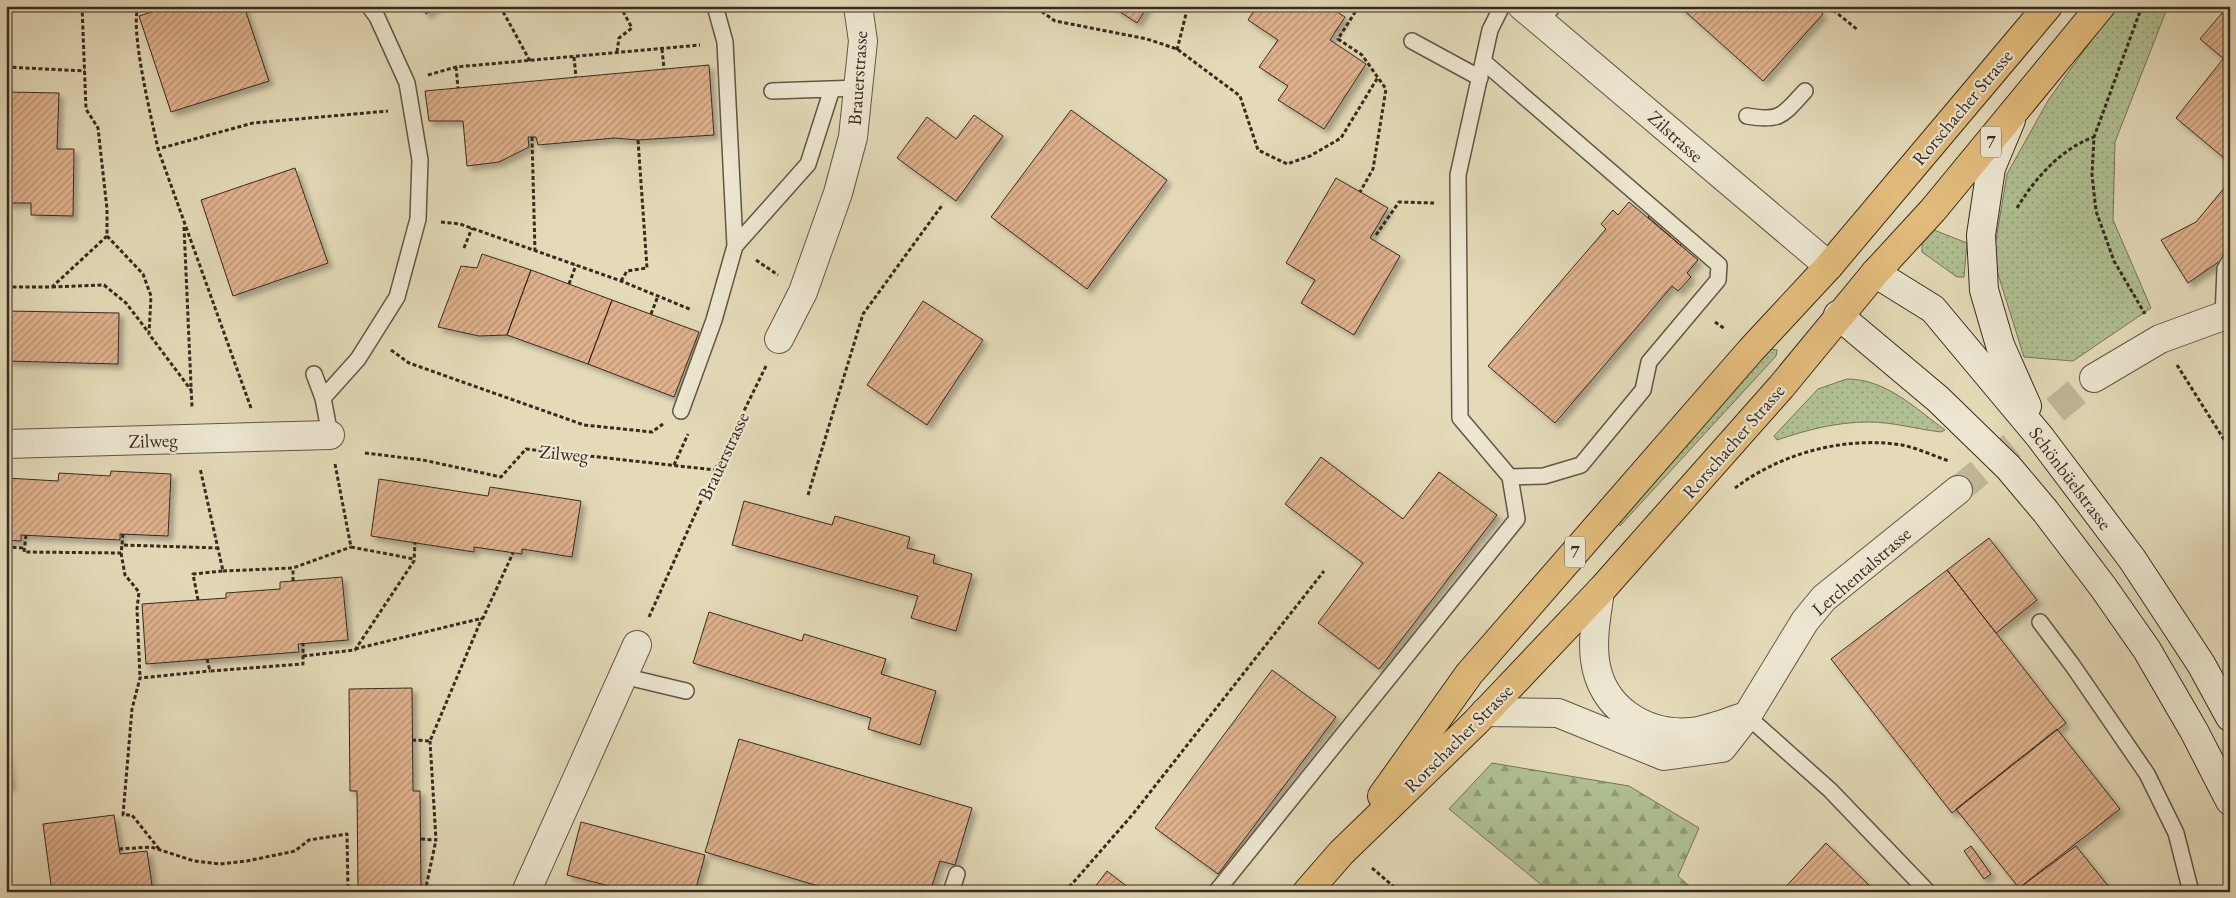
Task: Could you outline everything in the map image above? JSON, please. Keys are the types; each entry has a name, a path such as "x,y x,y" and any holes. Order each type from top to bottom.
{"main road":[{"name":"Rorschacher Strasse","path":"1341,853 1469,674 1751,350 1829,266 2048,6"},
{"name":"Rorschacher Strasse","path":"1307,892 1341,853 1485,712 1600,591 1781,387 1838,315 1933,210 2013,116 2101,6"},
{"path":"1838,315 1829,266 1875,273"}],"street":[{"name":"Brauerstrasse","path":"779,340 803,292 838,193 853,137 863,41 858,6"},
{"name":"Zilstrasse","path":"1539,11 1829,266"},
{"path":"2013,116 1991,168 1981,235 1984,290 2000,346 2040,437"},
{"name":"Schönbüelstrasse","path":"1875,273 1933,309 2040,437 2132,559 2201,664 2230,717"},
{"path":"1838,315 1938,399 2008,468 2046,512 2103,587 2147,650 2194,731 2230,801"},
{"path":"2094,378 2160,339 2226,316"},
{"name":"Zilweg","path":"6,444 330,435"},
{"name":"Lerchentalstrasse","path":"1485,712 1558,714 1664,756 1722,748 1747,716 1805,620 1824,598 1958,490"},
{"path":"1600,591 1595,631 1595,660 1602,687 1618,708 1637,723 1667,733 1693,732 1747,716"},
{"path":"526,892 637,645"}],"lane":[{"path":"323,398 358,359 396,297 418,219 420,160 407,83 369,6"},
{"path":"681,411 714,320 735,246 725,42 715,6"},
{"path":"1216,892 1517,519 1510,477 1460,418 1458,175 1490,30 1502,6"},
{"path":"1412,41 1480,78"},
{"path":"1484,62 1719,265 1718,280 1649,362 1643,390 1581,465 1544,476 1510,477"},
{"path":"772,91 859,88"},
{"path":"735,246 808,164 832,89"},
{"path":"1747,116 1767,120 1784,114 1805,91"},
{"path":"2226,316 2225,270 2230,260"},
{"path":"314,374 323,398 330,435"},
{"path":"2040,622 2073,666 2147,774 2176,833 2191,892"},
{"path":"623,676 686,691"},
{"path":"1747,716 1830,790 1928,892"},
{"path":"951,892 958,874"}],"path":[{"path":"82,6 86,109 98,128 107,209 107,236 143,274 151,296 150,334"},
{"path":"139,6 136,11 136,33 158,149 262,436"},
{"path":"500,6 530,60"},
{"path":"616,52 619,38 632,28 620,6"},
{"path":"1038,6 1041,11 1055,21 1147,39 1178,50 1240,96 1258,150 1287,164 1310,156 1342,138 1378,78"},
{"path":"1178,50 1188,6"},
{"path":"1359,6 1338,39 1362,54 1386,89 1373,169 1360,192"},
{"path":"1828,6 1858,30"},
{"path":"2142,6 2094,136 2092,175 2096,211 2114,261 2148,321"},
{"path":"447,68 725,42"},
{"path":"662,48 664,69"},
{"path":"574,57 576,77"},
{"path":"6,67 85,72"},
{"path":"456,67 458,88"},
{"path":"158,149 253,123 412,109"},
{"path":"2015,212 2043,173 2076,143 2094,136"},
{"path":"532,137 535,252"},
{"path":"621,281 626,271 647,268 638,140"},
{"path":"1376,235 1399,202 1440,203"},
{"path":"808,495 862,314 943,204"},
{"path":"418,219 460,224 472,228 621,281 714,320"},
{"path":"184,224 194,438 223,571"},
{"path":"464,248 472,228"},
{"path":"52,287 107,236"},
{"path":"735,246 803,292"},
{"path":"569,284 576,265"},
{"path":"6,287 104,285 126,303 191,390"},
{"path":"651,314 658,296"},
{"path":"372,337 409,363 584,425 652,432 681,411 691,427 674,465"},
{"name":"Brauerstrasse","path":"637,645 715,470 779,340"},
{"path":"2172,358 2230,449"},
{"path":"330,435 351,547"},
{"path":"1728,494 1742,483 1783,460 1845,443 1902,445 1953,462"},
{"name":"Zilweg","path":"365,453 423,460 501,477 526,449 715,470"},
{"path":"124,534 120,553 125,575 139,592 137,609 140,678 132,709 124,815 132,815 160,850"},
{"path":"26,535 24,552 120,553"},
{"path":"355,649 414,559 416,542"},
{"path":"122,545 218,548"},
{"path":"6,547 24,548"},
{"path":"198,600 193,574 293,568 351,547 414,559"},
{"path":"425,892 436,840 430,741 482,618 513,553"},
{"path":"293,568 293,581"},
{"path":"1065,892 1133,814 1324,571"},
{"path":"303,656 355,649 482,618"},
{"path":"140,678 303,664 303,644"},
{"path":"207,659 210,671"},
{"path":"412,740 430,741"},
{"path":"119,848 151,847 194,861 220,864 247,861 294,851 309,840 347,834 348,892"},
{"path":"421,839 436,840"},
{"path":"1372,868 1400,892"}],"green space":[{"path":"2116,6 2168,6 2115,142 2113,220 2151,308 2073,361 2024,357 1993,258 2007,174 2049,99"},
{"path":"1934,230 1967,243 1964,277 1957,277 1922,252 1922,244"},
{"path":"1771,349 1777,350 1776,356 1620,526 1616,522 1744,374"},
{"path":"1847,379 1861,380 1887,389 1911,404 1945,430 1941,432 1886,423 1856,422 1822,427 1777,440 1774,436 1818,389"},
{"path":"1492,763 1629,786 1699,828 1678,876 1696,892 1547,892 1544,887 1449,809"}],"building":[{"path":"170,6 244,6 269,81 171,112 139,16"},
{"path":"421,6 438,6 426,14"},
{"path":"1111,6 1148,6 1137,23"},
{"path":"1257,6 1328,6 1345,17 1330,40 1366,64 1324,129 1278,100 1288,86 1259,67 1278,40 1248,20"},
{"path":"1679,6 1815,6 1823,14 1763,81"},
{"path":"2230,6 2230,64 2200,39"},
{"path":"2223,59 2230,64 2230,163 2176,118"},
{"path":"709,65 714,135 638,140 615,138 538,145 536,137 528,137 529,147 499,162 467,166 463,121 429,121 425,91"},
{"path":"6,92 59,93 57,149 74,149 73,216 31,215 31,203 6,203"},
{"path":"1071,110 1167,180 1087,289 991,217"},
{"path":"974,115 1003,136 956,201 897,158 927,117 956,139"},
{"path":"295,168 328,263 233,296 201,200"},
{"path":"1336,178 1388,208 1370,238 1400,256 1354,335 1301,303 1315,280 1286,263"},
{"path":"2230,181 2230,254 2188,283 2161,240 2196,222"},
{"path":"1629,202 1698,260 1687,273 1691,277 1678,291 1672,286 1555,423 1488,366 1606,229 1601,224 1613,210 1618,215"},
{"path":"1657,206 1689,233 1680,245 1648,217"},
{"path":"482,254 531,270 507,335 479,336 438,327 461,266 477,268"},
{"path":"531,270 612,300 588,364 507,335"},
{"path":"612,300 699,332 674,397 588,364"},
{"path":"923,301 983,340 927,425 867,385"},
{"path":"6,311 119,313 118,364 6,361"},
{"path":"1321,457 1403,519 1439,472 1497,515 1379,669 1318,623 1363,563 1285,504"},
{"path":"111,471 171,474 168,536 120,534 120,540 21,535 21,541 6,540 6,478 58,481 59,473 110,476"},
{"path":"379,479 488,496 490,487 581,501 572,557 522,549 522,554 474,547 474,552 371,536"},
{"path":"744,501 832,525 835,516 910,537 907,548 935,555 933,563 972,574 956,631 911,618 918,596 732,545"},
{"path":"1989,538 2037,600 1996,633 1947,570"},
{"path":"1947,570 2066,723 1952,813 1831,659"},
{"path":"342,577 348,640 298,644 299,652 146,664 142,604 226,598 226,593 280,589 280,582"},
{"path":"709,612 802,641 804,634 886,659 881,674 936,691 920,745 868,729 871,718 693,663"},
{"path":"1272,670 1336,717 1218,874 1155,828"},
{"path":"412,688 413,791 420,791 421,888 358,889 357,791 350,791 349,689"},
{"path":"2057,729 2120,809 2019,888 1956,809"},
{"path":"739,739 972,808 955,865 940,861 930,892 838,892 705,852"},
{"path":"6,751 11,786 6,786"},
{"path":"114,815 120,854 147,851 153,892 52,892 43,824"},
{"path":"581,822 705,855 695,892 632,892 567,875"},
{"path":"1826,843 1876,892 1781,892"},
{"path":"1971,846 1991,874 1984,879 1964,851"},
{"path":"2076,846 2113,892 2022,892 2019,888"},
{"path":"1107,871 1134,892 1091,892"}],"tunnel":[{"path":"1958,490 2094,378"}]}
